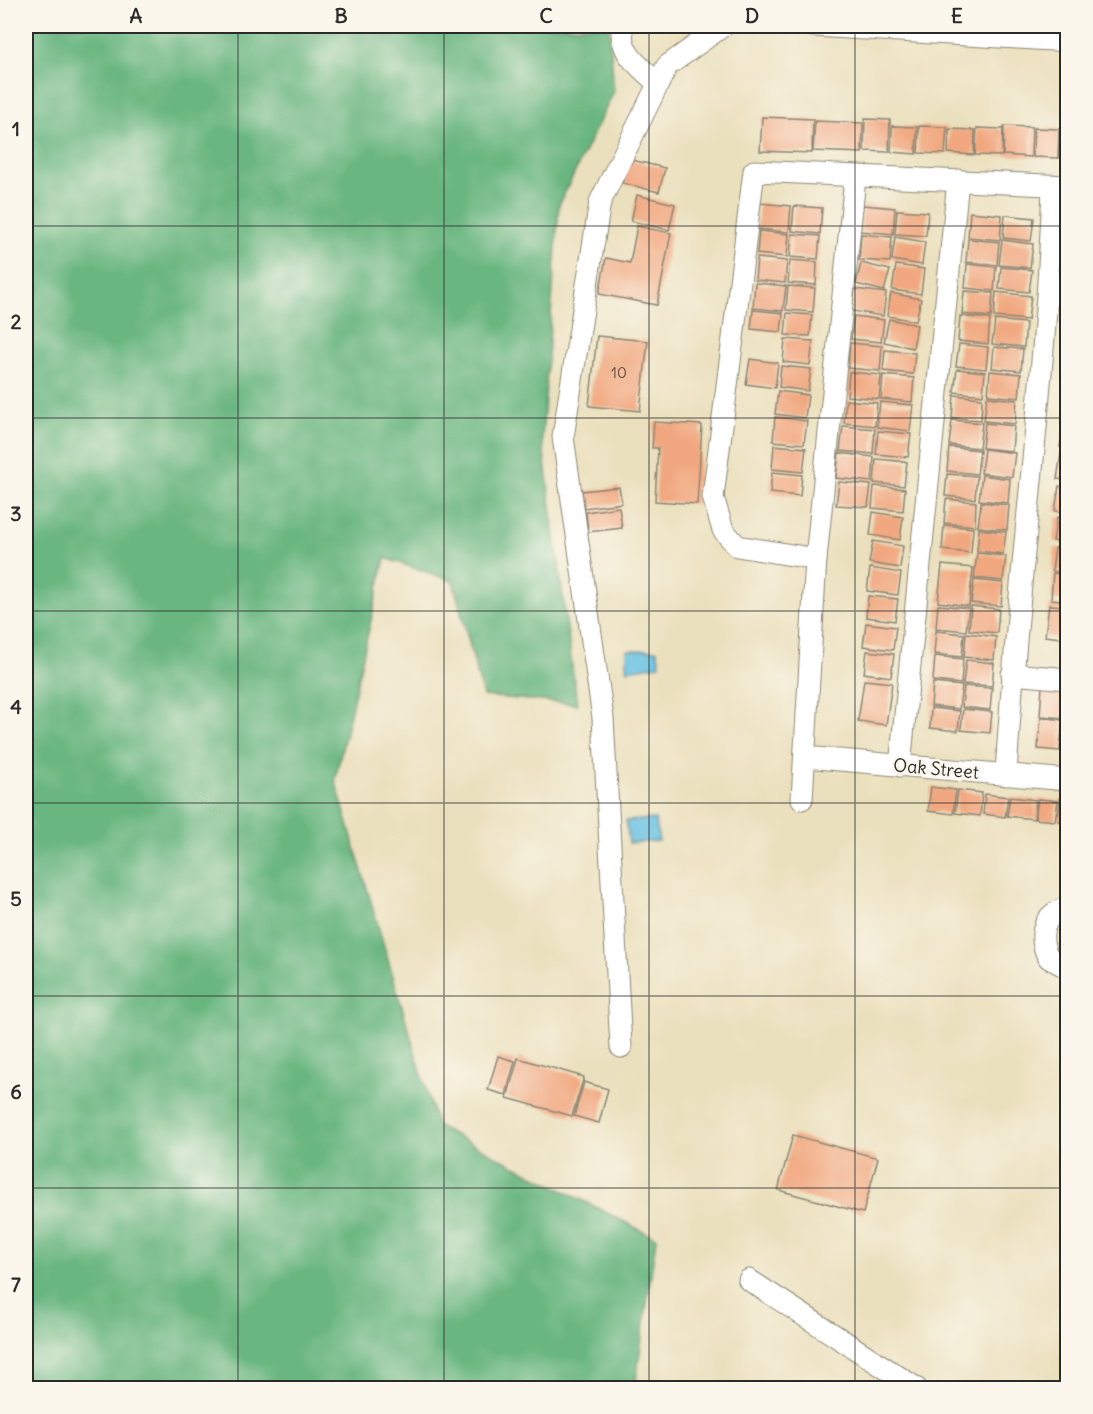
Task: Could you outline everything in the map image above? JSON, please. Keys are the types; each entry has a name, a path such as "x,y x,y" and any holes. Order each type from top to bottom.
{"street":[{"path":"622,26 621,42 624,50 658,84"},
{"path":"621,1047 603,718 563,437 600,202 667,66 723,26"},
{"path":"814,26 1068,41"},
{"path":"816,559 737,546 723,530 712,497 754,171 855,178 958,180 1060,186 1059,288 1012,674 1006,775"},
{"path":"802,799 816,559 855,178"},
{"path":"900,766 958,180"},
{"path":"1012,674 1068,679"},
{"name":"Oak Street","path":"805,757 1068,780"},
{"path":"1068,908 1055,913 1047,920 1042,939 1049,958 1068,968"},
{"path":"749,1280 916,1389"}],"green space":[{"path":"26,26 609,26 614,91 559,205 542,438 577,704 483,696 453,581 385,558 335,780 437,1126 656,1238 635,1388 26,1388"}],"water":[{"path":"627,650 657,650 660,665 627,670"},
{"path":"655,819 659,841 629,843 626,821"}],"building":[{"path":"762,117 813,119 812,153 760,151"},
{"path":"865,119 890,120 889,152 864,151"},
{"path":"815,121 863,123 862,153 813,151"},
{"path":"892,126 917,127 916,154 891,152"},
{"path":"919,126 947,127 945,154 918,153"},
{"path":"1004,126 1032,127 1031,157 1003,155"},
{"path":"977,128 1003,129 1002,156 975,155"},
{"path":"1034,128 1059,129 1058,158 1033,157"},
{"path":"1061,128 1068,128 1068,158 1059,158"},
{"path":"949,129 975,130 974,155 948,153"},
{"path":"628,159 665,168 659,192 622,183"},
{"path":"637,195 675,204 669,230 631,221"},
{"path":"759,203 791,206 789,232 757,229"},
{"path":"863,205 895,208 893,234 860,231"},
{"path":"794,206 822,208 820,234 792,231"},
{"path":"897,210 928,212 926,236 895,234"},
{"path":"970,212 1002,215 1000,240 968,237"},
{"path":"1005,215 1034,218 1031,241 1003,238"},
{"path":"637,226 671,233 657,305 599,294 606,258 630,263"},
{"path":"759,231 789,234 787,257 757,254"},
{"path":"792,234 820,236 818,259 790,257"},
{"path":"861,234 892,237 890,262 859,260"},
{"path":"895,237 925,242 922,265 892,260"},
{"path":"968,239 999,242 997,265 966,262"},
{"path":"1002,240 1033,244 1030,268 999,265"},
{"path":"757,258 787,261 785,283 755,280"},
{"path":"790,260 817,262 816,285 788,283"},
{"path":"861,263 890,270 884,291 856,284"},
{"path":"967,264 996,267 994,291 965,288"},
{"path":"896,265 924,269 921,294 892,290"},
{"path":"1001,267 1032,270 1029,292 999,289"},
{"path":"755,283 786,286 783,311 753,308"},
{"path":"788,286 815,288 813,312 786,310"},
{"path":"855,289 886,293 883,316 852,311"},
{"path":"964,291 993,293 991,317 962,314"},
{"path":"996,292 1031,296 1028,320 994,317"},
{"path":"891,293 921,299 916,321 887,316"},
{"path":"753,310 783,313 781,332 751,329"},
{"path":"787,313 812,315 810,336 785,335"},
{"path":"854,316 884,320 881,342 851,339"},
{"path":"960,316 990,319 988,344 958,341"},
{"path":"889,319 917,325 913,348 884,342"},
{"path":"995,320 1026,323 1024,347 992,344"},
{"path":"597,336 648,341 640,411 589,406"},
{"path":"785,339 813,341 810,365 783,362"},
{"path":"850,343 882,346 880,371 848,368"},
{"path":"959,344 988,347 986,369 956,366"},
{"path":"994,347 1023,349 1021,371 992,368"},
{"path":"885,350 915,353 913,374 883,371"},
{"path":"750,359 778,363 775,388 746,384"},
{"path":"781,366 811,369 808,391 779,387"},
{"path":"957,369 985,372 983,395 954,392"},
{"path":"990,371 1021,374 1019,398 988,395"},
{"path":"849,372 881,375 879,399 847,396"},
{"path":"883,375 914,378 912,402 881,399"},
{"path":"778,391 808,395 805,418 775,414"},
{"path":"954,395 982,398 981,420 952,418"},
{"path":"987,397 1017,400 1015,424 984,421"},
{"path":"846,400 877,403 875,426 844,423"},
{"path":"880,402 913,405 910,431 877,427"},
{"path":"1068,402 1068,422 1063,421"},
{"path":"775,417 807,421 804,444 773,441"},
{"path":"952,420 982,423 979,448 949,445"},
{"path":"654,422 702,425 697,504 655,501 658,448 652,448"},
{"path":"985,423 1014,426 1012,451 982,448"},
{"path":"1065,424 1068,425 1068,449 1060,447"},
{"path":"843,426 875,429 873,454 840,451"},
{"path":"878,431 911,434 908,457 876,454"},
{"path":"774,445 806,448 803,472 772,469"},
{"path":"949,447 980,450 977,474 947,471"},
{"path":"984,449 1015,453 1012,477 981,473"},
{"path":"839,453 874,457 872,482 836,478"},
{"path":"1061,454 1068,455 1068,480 1057,479"},
{"path":"876,459 907,462 904,486 874,483"},
{"path":"772,472 802,475 800,496 770,493"},
{"path":"947,474 977,476 975,499 945,496"},
{"path":"982,475 1010,479 1008,503 979,500"},
{"path":"839,482 871,485 868,507 836,505"},
{"path":"874,486 905,489 903,511 872,508"},
{"path":"1059,486 1068,488 1068,513 1055,511"},
{"path":"619,487 622,503 584,508 582,491"},
{"path":"946,499 976,502 975,526 944,523"},
{"path":"981,502 1009,505 1007,530 978,527"},
{"path":"619,507 622,528 588,532 586,512"},
{"path":"873,512 903,517 900,540 870,535"},
{"path":"1057,517 1068,519 1068,544 1053,541"},
{"path":"944,525 973,528 971,553 942,550"},
{"path":"979,529 1006,532 1003,554 977,551"},
{"path":"873,541 903,546 900,568 869,563"},
{"path":"1055,548 1068,549 1068,573 1052,571"},
{"path":"977,553 1006,556 1003,581 974,578"},
{"path":"942,565 973,568 969,606 938,602"},
{"path":"870,568 901,573 898,595 867,591"},
{"path":"1053,573 1068,575 1068,601 1051,599"},
{"path":"974,580 1003,583 1001,606 971,603"},
{"path":"868,596 898,599 895,621 866,617"},
{"path":"938,605 969,608 966,631 936,628"},
{"path":"1049,605 1068,606 1068,639 1045,636"},
{"path":"971,606 999,609 997,633 969,630"},
{"path":"866,623 896,627 893,650 863,646"},
{"path":"936,631 964,634 962,657 934,654"},
{"path":"966,633 996,637 994,660 964,657"},
{"path":"867,651 894,654 891,677 864,673"},
{"path":"935,656 963,659 961,684 933,681"},
{"path":"966,660 994,663 992,686 963,684"},
{"path":"864,680 892,683 886,725 858,721"},
{"path":"933,683 962,686 959,709 931,706"},
{"path":"964,686 992,688 990,710 962,707"},
{"path":"1042,686 1066,688 1063,718 1040,716"},
{"path":"931,708 960,711 958,731 930,728"},
{"path":"963,709 992,712 990,733 961,730"},
{"path":"1041,717 1063,720 1060,751 1038,749"},
{"path":"1065,721 1068,721 1068,751 1062,750"},
{"path":"931,787 956,790 953,814 928,811"},
{"path":"958,790 982,793 980,816 955,813"},
{"path":"985,794 1008,797 1005,817 983,814"},
{"path":"1010,797 1036,800 1034,819 1007,816"},
{"path":"1038,799 1058,801 1055,821 1035,819"},
{"path":"1060,799 1068,800 1068,822 1058,821"},
{"path":"498,1056 515,1061 506,1095 488,1090"},
{"path":"518,1058 584,1077 572,1116 507,1098"},
{"path":"584,1082 608,1089 599,1123 574,1116"},
{"path":"793,1135 878,1158 863,1213 778,1190"}]}
